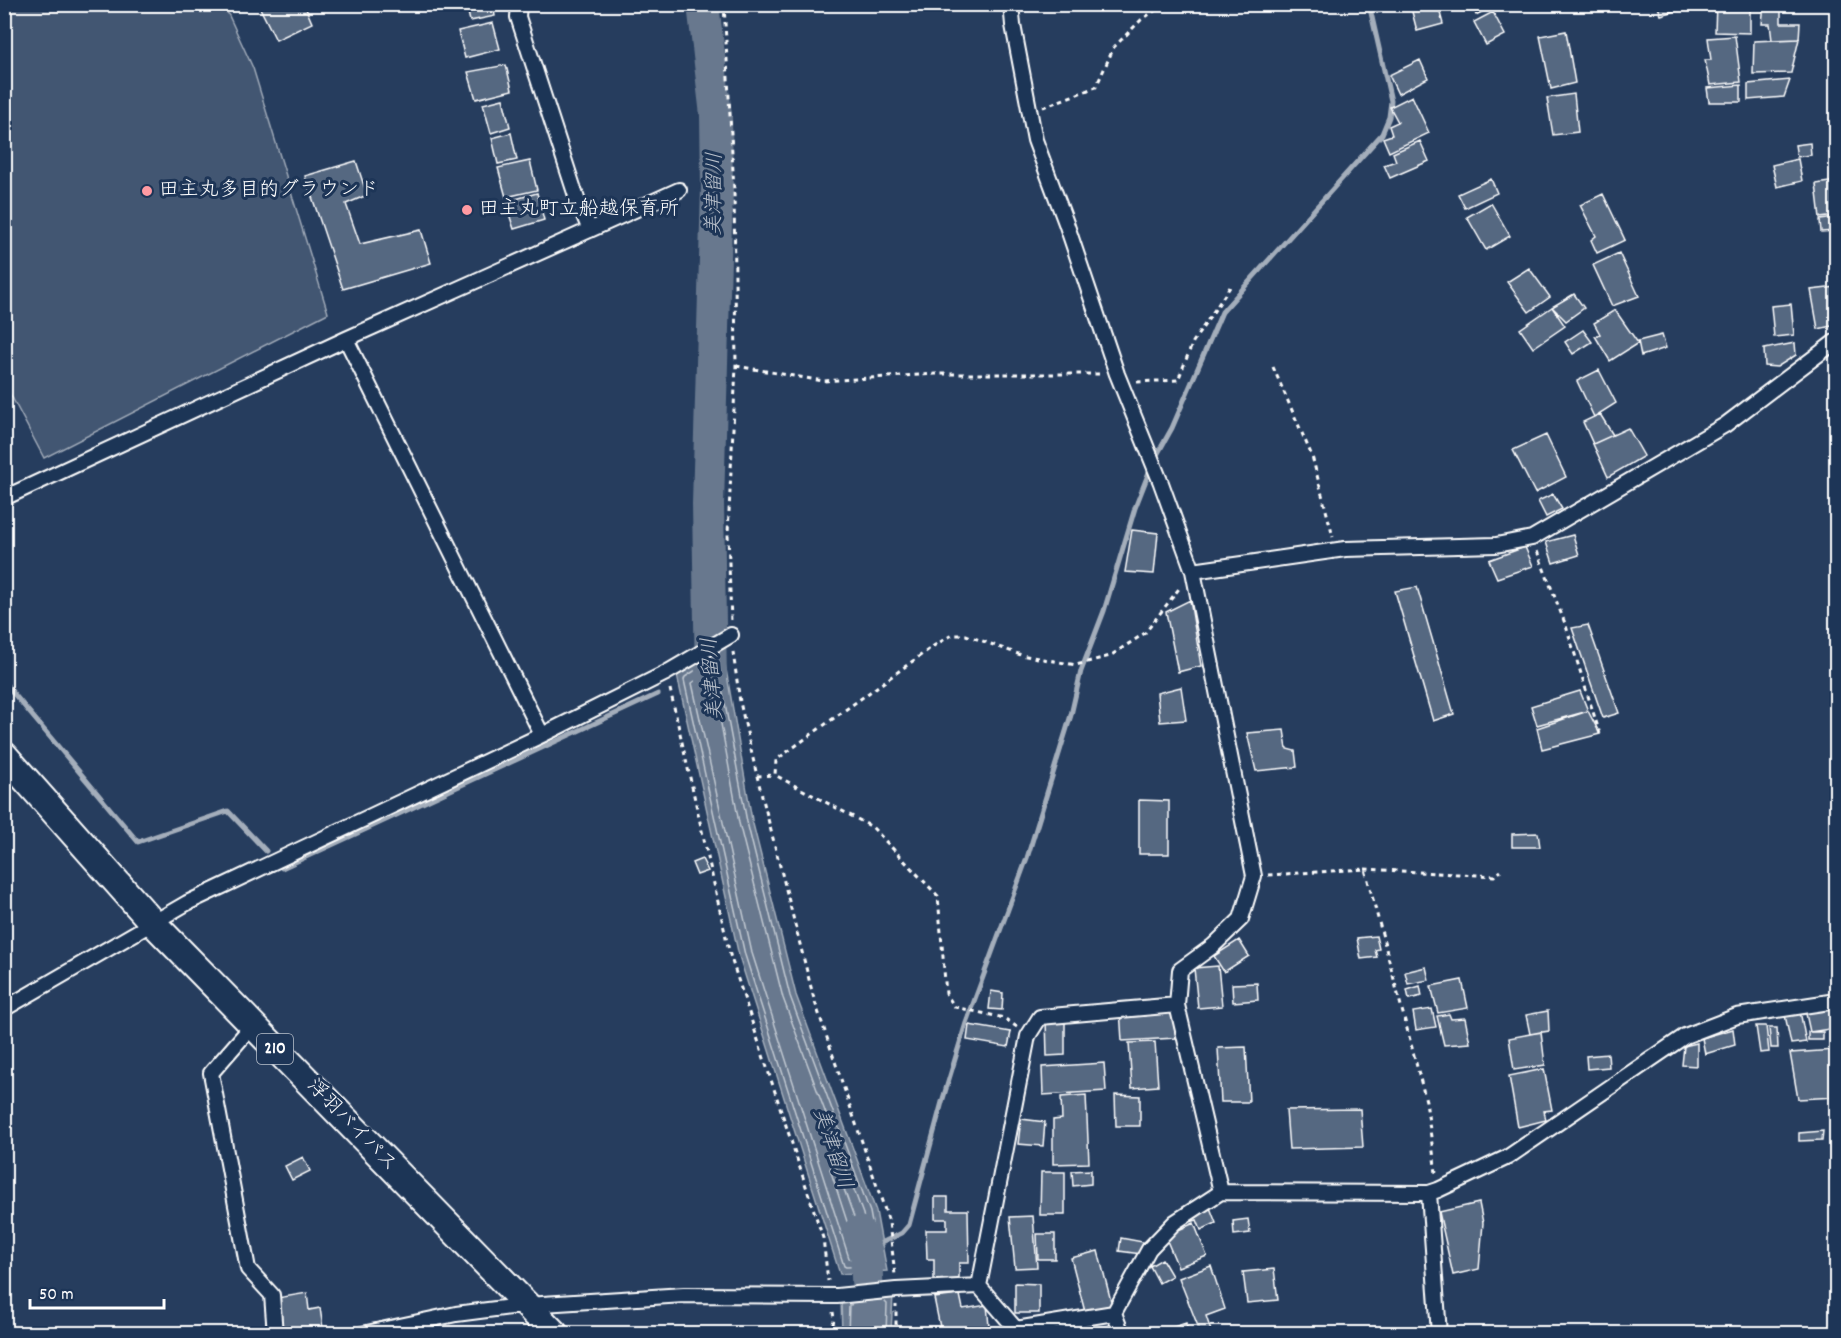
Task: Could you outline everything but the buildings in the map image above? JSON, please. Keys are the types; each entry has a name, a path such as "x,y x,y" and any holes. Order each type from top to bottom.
{"highway":[{"name":"浮羽バイパス","path":"4,755 153,922 555,1334"}],"street":[{"path":"519,4 519,17 577,199 590,230"},
{"path":"1011,4 1012,25 1035,140 1066,223 1118,378 1161,483 1193,570 1254,876 1240,919 1213,946 1180,970 1177,1005 1221,1192"},
{"path":"4,498 346,339 679,190"},
{"path":"346,339 542,735"},
{"path":"1193,570 1336,550 1496,545 1532,538 1725,425 1836,341"},
{"path":"4,1009 187,903 542,735 666,673 731,635"},
{"path":"1122,1334 1114,1313 1149,1249 1174,1222 1221,1192 1434,1191 1508,1157 1685,1036 1737,1016 1836,1001"},
{"path":"979,1286 1030,1035 1040,1017 1177,1005"},
{"path":"252,1026 211,1073 249,1269 272,1295 275,1334"},
{"path":"1434,1191 1439,1334"},
{"path":"362,1334 456,1314 527,1305 684,1295 833,1296 979,1286"},
{"path":"979,1286 1016,1329 1114,1313"}],"path":[{"path":"724,4 734,190 736,366 728,533 731,635 740,702 814,999 889,1222 896,1290 896,1334"},
{"path":"822,4 835,8 836,4"},
{"path":"1030,112 1096,87 1114,47 1141,20 1165,4"},
{"path":"736,366 823,381 934,374 1178,380 1193,342 1230,287"},
{"path":"1273,367 1312,456 1336,550"},
{"path":"1532,538 1566,626 1600,734"},
{"path":"775,775 776,760 952,635 966,635 1021,655 1076,665 1110,656 1145,633 1193,570"},
{"path":"666,673 730,955 823,1238 833,1296 834,1319 831,1334"},
{"path":"757,776 775,775 872,827 938,896 946,994 955,1008 1004,1018 1030,1035"},
{"path":"1365,869 1426,1101 1434,1191"},
{"path":"1254,876 1365,869 1494,876 1501,871"}],"shaded area":[{"name":"田主丸多目的グラウンド","path":"4,5 224,5 253,68 328,313 44,458 5,384"}],"water":[{"path":"722,646 752,820 796,995 876,1211 887,1271 840,1274 739,956 677,675"},
{"path":"893,1294 891,1333 842,1333 841,1299"}],"waterway":[{"name":"美津留川","path":"703,4 716,115 717,188 708,504 711,681"},
{"path":"877,1245 902,1233 909,1225 966,1023 1027,858 1071,715 1081,671 1104,611 1135,508 1153,462 1172,428 1222,312 1382,134 1389,117 1391,101 1369,4"},
{"path":"4,682 138,842 228,811 266,851"},
{"path":"282,868 658,694"},
{"name":"美津留川","path":"859,1232 866,1251 868,1334"}],"place":[{"name":"田主丸多目的グラウンド","path":"147,191"},
{"name":"田主丸町立船越保育所","path":"467,210"}]}
